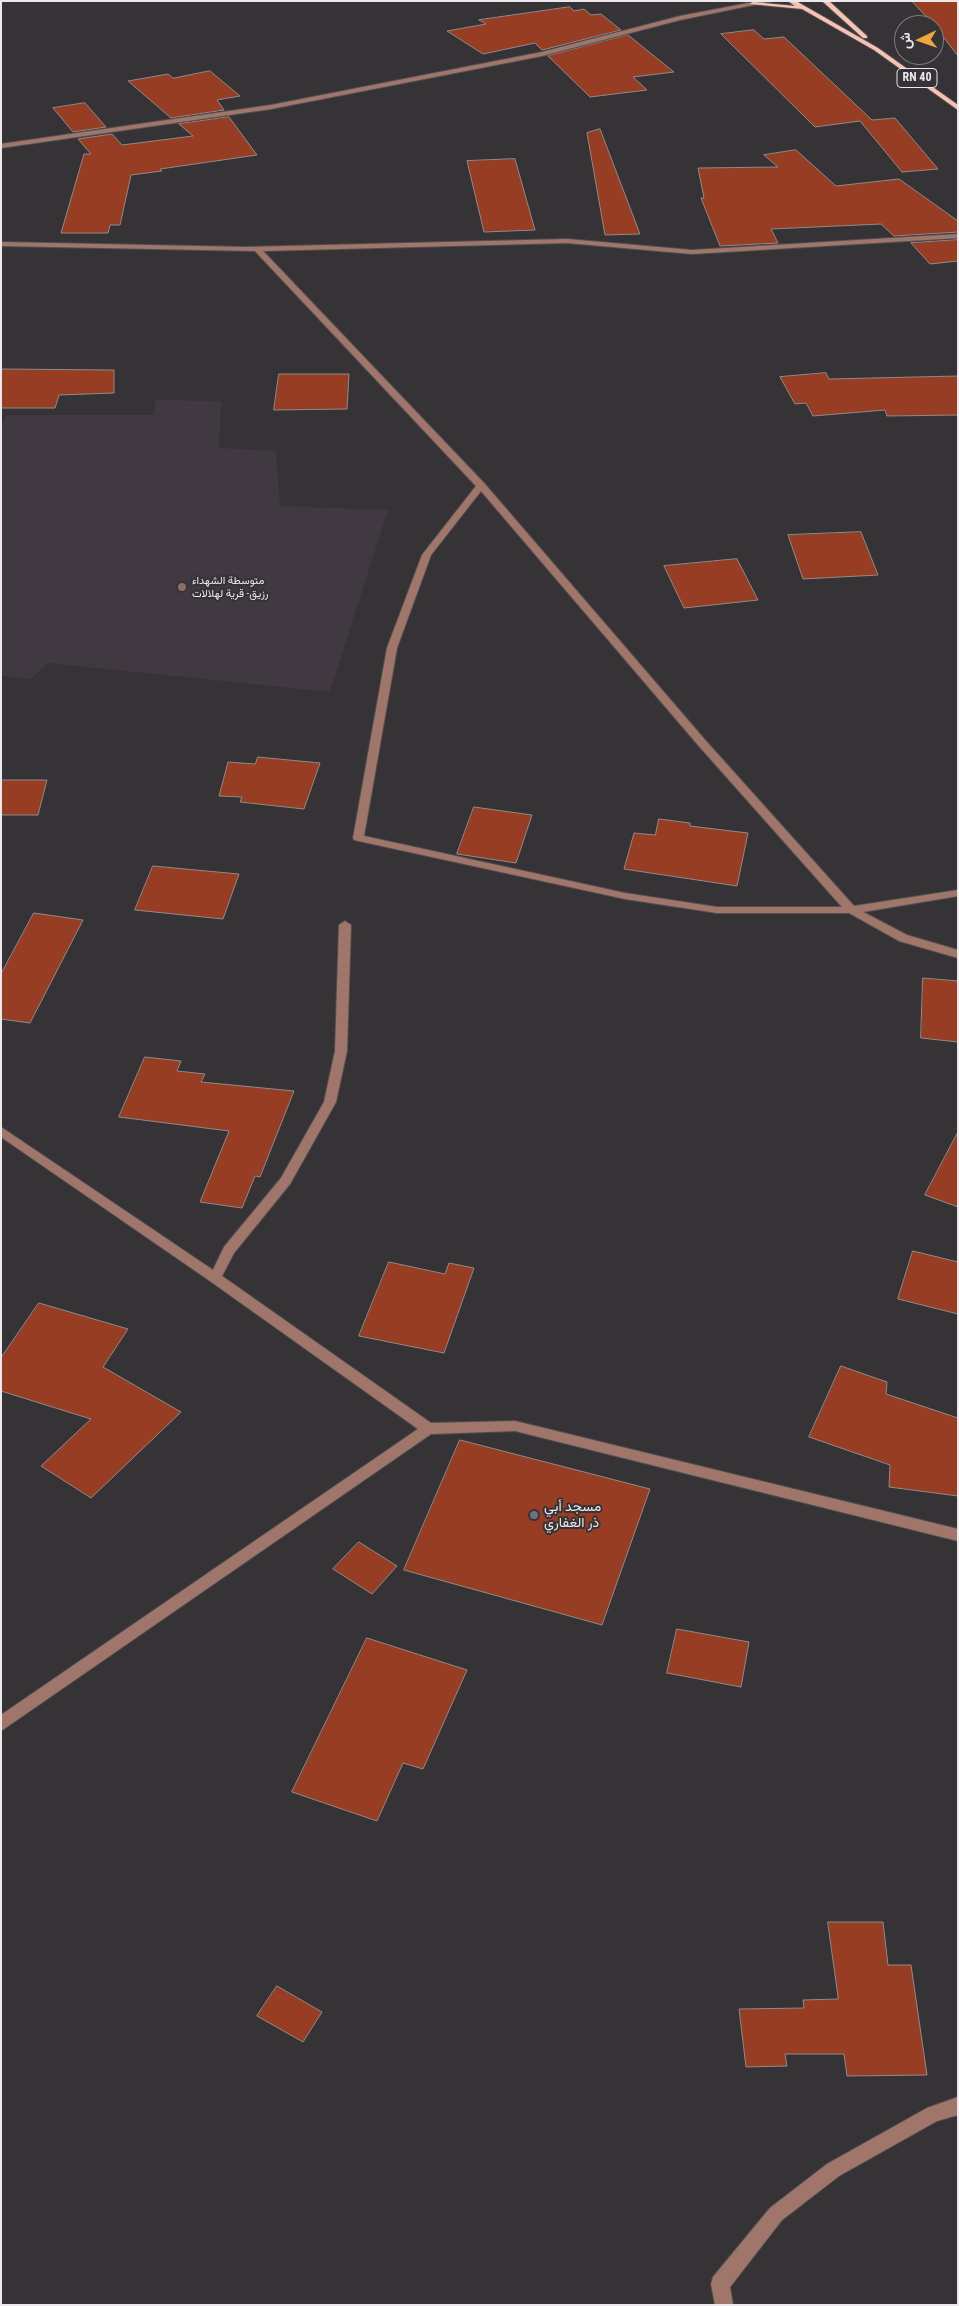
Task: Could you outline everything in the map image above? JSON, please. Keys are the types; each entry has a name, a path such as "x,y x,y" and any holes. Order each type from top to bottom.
{"main road":[{"name":"RN 40","path":"791,1 876,50 958,108"},
{"name":"RN 40","path":"825,1 876,50"},
{"path":"753,4 805,8"}],"street":[{"path":"680,18 725,1"},
{"path":"1,146 271,107 542,54 680,18 770,1"},
{"path":"1,244 257,248 567,241 692,252 958,236"},
{"path":"257,248 481,485 702,743 851,910 903,938 958,954"},
{"path":"481,485 427,555 392,648 358,838 625,896 717,910 851,910 958,893"},
{"path":"215,1278 229,1250 286,1181 330,1102 341,1051 345,925"},
{"path":"1,1131 215,1278 428,1429"},
{"path":"1,1724 428,1429 515,1426 958,1535"},
{"path":"724,2305 720,2284 776,2214 832,2170 933,2114 958,2106"}],"shaded area":[{"name":"متوسطة الشهداء رزيق- قرية لهلالات","path":"156,400 221,401 219,448 276,451 280,506 388,510 330,692 48,663 31,679 1,676 1,426 7,415 153,415"}],"building":[{"path":"912,1 958,1 958,56 944,38 944,15 925,15"},
{"path":"570,7 574,11 584,9 591,15 601,14 621,30 542,50 535,43 483,54 447,31 486,24 479,20"},
{"path":"754,30 764,39 784,37 872,120 895,118 938,169 902,172 860,121 815,127 721,34"},
{"path":"628,35 674,72 633,77 647,90 590,97 548,56"},
{"path":"210,71 240,96 217,100 224,110 171,118 128,81 168,74 173,78"},
{"path":"85,103 106,127 73,132 53,108"},
{"path":"229,117 257,155 131,175 120,225 110,225 108,233 61,233 84,154 91,154 78,139 112,134 122,145 193,136 179,124"},
{"path":"600,129 640,234 605,235 587,133"},
{"path":"796,150 836,186 899,179 958,221 958,232 894,236 881,224 771,229 778,243 720,246 701,198 704,198 698,168 778,167 764,155"},
{"path":"515,159 535,230 484,232 467,161"},
{"path":"958,240 958,261 930,264 911,243"},
{"path":"1,369 114,370 114,393 59,395 55,408 1,408"},
{"path":"826,373 829,379 958,376 958,415 887,416 885,410 813,416 806,403 795,404 780,377"},
{"path":"279,374 349,374 347,409 274,410"},
{"path":"861,532 878,575 803,579 788,535"},
{"path":"737,559 758,600 684,608 664,566"},
{"path":"258,757 320,763 304,809 240,802 242,797 219,796 228,762 255,764"},
{"path":"1,780 47,780 38,815 1,815"},
{"path":"474,807 532,815 516,863 457,854"},
{"path":"659,819 690,823 690,826 748,833 737,886 624,869 634,833 655,835"},
{"path":"153,866 239,874 223,919 135,910"},
{"path":"34,913 83,920 30,1023 1,1019 1,974"},
{"path":"923,978 958,981 958,1042 921,1038"},
{"path":"145,1057 181,1061 177,1071 205,1074 201,1082 294,1091 260,1177 255,1176 242,1208 200,1202 229,1131 119,1117"},
{"path":"958,1132 958,1207 925,1195"},
{"path":"913,1251 958,1262 958,1314 898,1299"},
{"path":"389,1262 445,1274 449,1263 474,1268 444,1353 359,1336"},
{"path":"39,1303 128,1329 103,1367 181,1412 91,1498 41,1466 91,1419 1,1391 1,1358"},
{"path":"841,1366 887,1382 886,1394 958,1418 958,1496 889,1487 890,1465 809,1437"},
{"name":"مسجد أبي ذر الغفاري","path":"460,1440 650,1489 602,1625 404,1570"},
{"path":"359,1542 397,1566 372,1594 333,1569"},
{"path":"677,1629 749,1642 741,1687 667,1673"},
{"path":"367,1638 467,1670 423,1769 403,1763 377,1821 292,1792"},
{"path":"828,1922 883,1922 888,1965 911,1965 927,2075 847,2076 844,2054 785,2054 787,2066 746,2067 739,2009 804,2008 803,2000 838,1999"},
{"path":"277,1986 322,2012 303,2042 257,2016"}],"place":[{"name":"متوسطة الشهداء رزيق- قرية لهلالات","path":"182,587"},
{"name":"مسجد أبي ذر الغفاري","path":"534,1515"}]}
